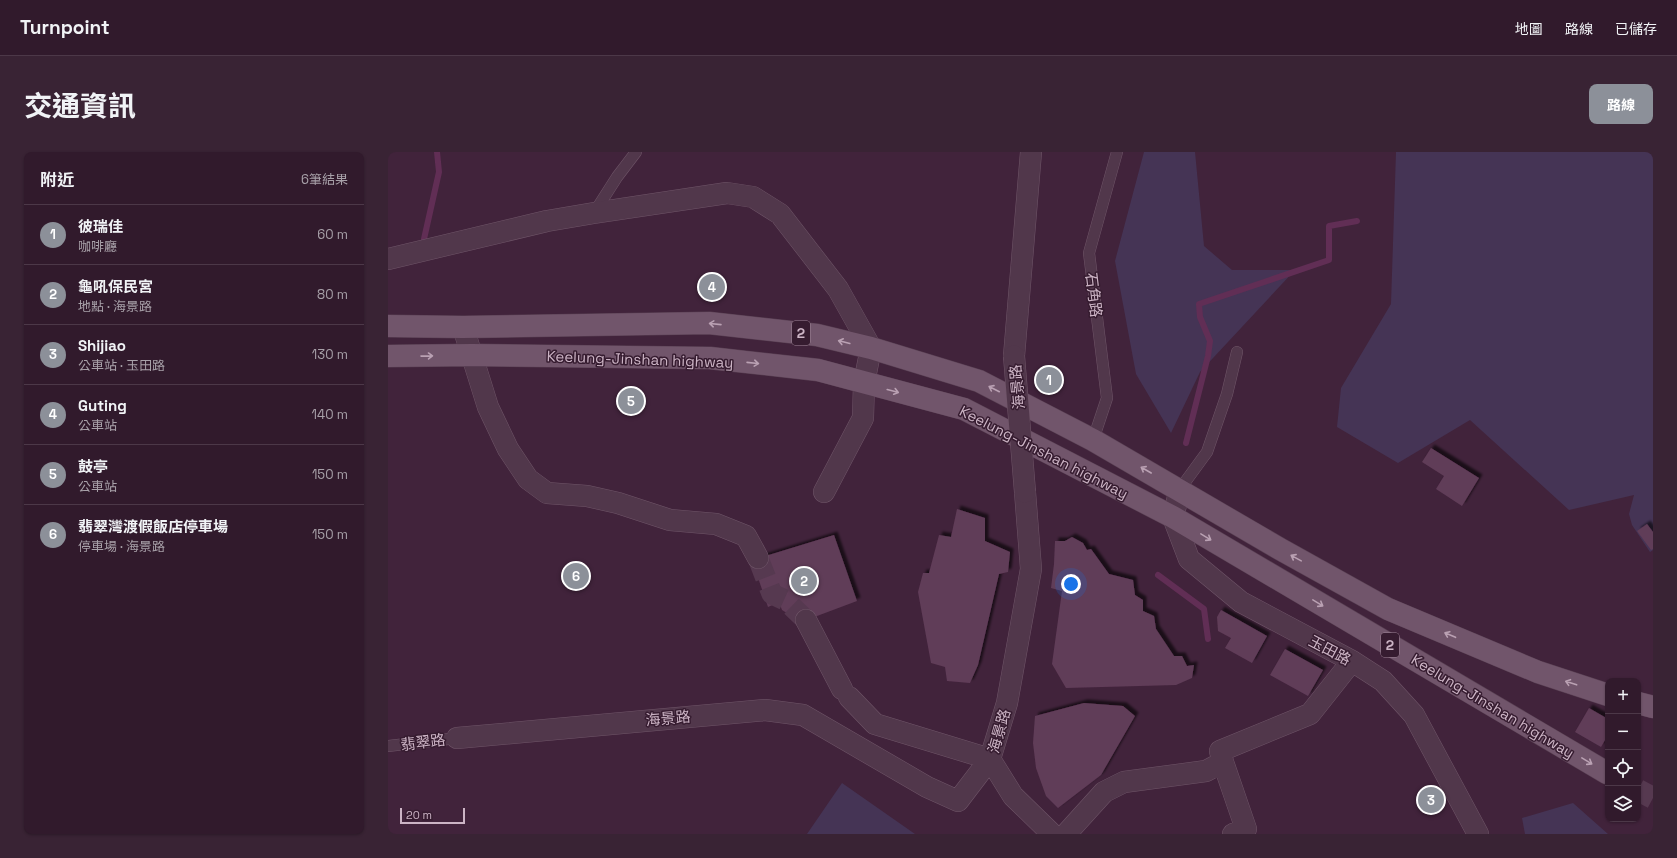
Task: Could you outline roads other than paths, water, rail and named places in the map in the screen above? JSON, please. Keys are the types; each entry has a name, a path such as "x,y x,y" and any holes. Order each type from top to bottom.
{"main road":[{"name":"Keelung-Jinshan highway","path":"388,326 463,327 709,323 817,335 871,348 979,381 1093,440 1180,489 1280,549 1388,608 1538,672 1605,694"},
{"name":"Keelung-Jinshan highway","path":"388,356 472,355 710,358 818,370 964,409 1173,517 1605,772"},
{"path":"1641,704 1653,707"}],"street":[{"name":"海景路","path":"457,738 753,710 772,711 803,715 927,787 958,801 990,759 1007,703 1031,568 1014,356 1031,152"},
{"path":"388,259 547,221 594,213 727,193 753,197 780,214 838,289 871,348 864,383 863,418 824,492"},
{"path":"463,327 488,407 508,449 528,479 547,493 587,496 618,503 670,520 716,524 746,536 758,558"},
{"path":"1173,517 1180,489"},
{"name":"玉田路","path":"1173,517 1189,559 1241,602 1352,661 1383,681 1414,715 1478,834"},
{"path":"806,620 845,693 875,724 990,759 1013,796 1052,834"},
{"path":"1233,834 1246,829 1220,751 1310,714 1352,661"},
{"path":"1066,834 1104,792 1124,782 1206,771 1223,762"}],"lane":[{"path":"594,213 617,177 636,152"},
{"name":"石角路","path":"1093,440 1107,398 1089,253 1117,152"},
{"path":"1180,489 1207,452 1227,394 1237,352"},
{"name":"翡翠路","path":"388,746 457,738"}],"waterway":[{"path":"424,239 439,172 437,152"},
{"path":"1186,443 1208,356 1210,341 1200,317 1199,304 1329,260 1329,226 1357,221"},
{"path":"1158,575 1204,609 1208,639"}],"tunnel":[{"path":"758,558 772,594 785,600 806,620"},
{"path":"1641,792 1653,798"}],"place":[{"name":"Guting","path":"712,287"},
{"name":"彼瑞佳","path":"1049,380"},
{"name":"鼓亭","path":"631,401"},
{"name":"翡翠灣渡假飯店停車場","path":"576,576"},
{"name":"龜吼保民宮","path":"804,581"},
{"name":"Shijiao","path":"1431,800"}]}
